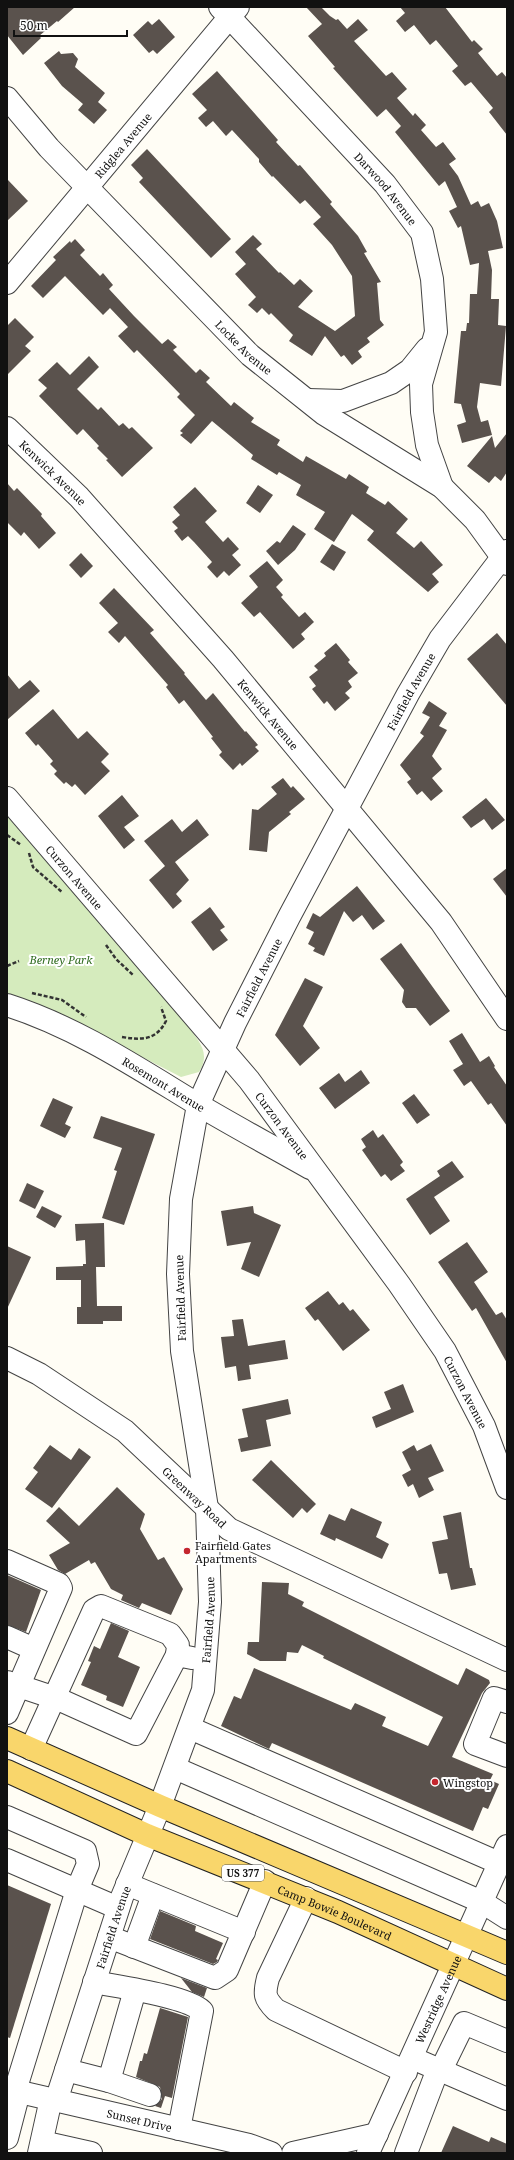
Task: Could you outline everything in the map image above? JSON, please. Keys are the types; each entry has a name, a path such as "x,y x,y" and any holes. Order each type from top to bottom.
{"main road":[{"name":"US 377","path":"7,1738 160,1806 507,1953"},
{"name":"Camp Bowie Boulevard","path":"7,1771 147,1835 306,1898 507,1989"}],"street":[{"name":"Ridglea Avenue","path":"7,283 87,187 229,10"},
{"name":"Darwood Avenue","path":"229,10 384,184 422,233 432,279 436,332 431,344 421,384 422,412 427,445 442,488"},
{"name":"Locke Avenue","path":"7,98 49,148 250,355 324,414 442,488 475,520 505,557"},
{"path":"308,400 343,401 391,384 410,370 431,344"},
{"name":"Kenwick Avenue","path":"7,428 79,497 223,659 441,922 507,1019"},
{"name":"Fairfield Avenue","path":"40,2147 54,2100 66,2070 118,1908 175,1768 203,1690 210,1602 207,1508 182,1351 178,1274 181,1199 198,1105 222,1050 289,917 440,639 505,557"},
{"name":"Curzon Avenue","path":"7,798 249,1080 399,1284 445,1351 484,1426 507,1488"},
{"name":"Rosemont Avenue","path":"7,1005 24,1010 106,1048 198,1105 316,1172"},
{"name":"Greenway Road","path":"7,1358 39,1374 125,1431 229,1529 507,1660"},
{"path":"7,1561 59,1584 61,1588 34,1649 13,1684 7,1712"},
{"path":"13,1684 54,1698 136,1734 177,1655 178,1645 170,1634 101,1606 94,1610 54,1698 31,1749"},
{"path":"7,1638 34,1649"},
{"path":"177,1655 206,1661"},
{"path":"507,1702 494,1698 475,1744 507,1756"},
{"path":"190,1728 504,1857"},
{"path":"175,1768 482,1902 507,1918"},
{"path":"7,1818 85,1851 88,1864 77,1890 13,2090 7,2138"},
{"name":"Westridge Avenue","path":"373,2144 482,1902 504,1857"},
{"path":"7,1860 118,1908"},
{"path":"109,1937 215,1978 227,1970 265,1881"},
{"path":"127,1884 244,1932"},
{"path":"134,1947 153,1895"},
{"path":"306,1898 268,1978 265,1991 267,2000 276,2010 409,2065 439,2070 507,2099"},
{"path":"94,1982 136,1990 197,2006 202,2011 158,2097 125,2117"},
{"path":"109,2081 136,1990"},
{"path":"406,2153 439,2070 464,2023 507,2041"},
{"path":"66,2070 109,2081 158,2097 179,2129"},
{"name":"Sunset Drive","path":"13,2090 179,2129 233,2147 271,2153"},
{"path":"293,2153 373,2144"},
{"path":"40,2147 91,2153"}],"path":[{"path":"7,834 22,845 28,853 33,867 63,893"},
{"path":"103,940 116,959 137,979"},
{"path":"7,966 19,961"},
{"path":"28,993 62,1000 88,1018"},
{"path":"117,1036 143,1040 156,1035 166,1021 159,1001"}],"green space":[{"name":"Berney Park","path":"7,816 186,1023 202,1046 204,1052 203,1065 199,1072 181,1077 103,1037 7,996"}],"building":[{"path":"7,7 75,7 39,36 41,38 23,55 7,35"},
{"path":"306,7 321,7 330,16 336,20 338,19 347,29 358,19 368,30 354,41 386,76 392,72 407,89 397,98 413,116 415,113 426,125 421,130 436,147 443,142 456,159 449,164 458,176 471,205 478,201 481,207 489,203 497,221 503,248 488,251 492,270 491,299 499,299 498,325 506,326 501,386 480,383 477,407 481,422 488,420 492,435 462,443 457,425 466,422 461,404 454,403 461,331 466,331 467,323 469,323 470,294 477,294 479,263 470,265 461,226 458,228 449,211 457,207 445,181 439,186 395,132 401,126 386,109 377,117 333,68 335,67 308,36 322,24"},
{"path":"400,7 445,7 472,42 474,40 483,49 478,53 497,76 502,72 507,78 507,135 489,112 493,108 471,82 465,86 452,71 458,66 436,40 430,45 414,25 405,32 396,21 405,13"},
{"path":"159,19 175,37 157,54 153,50 149,53 133,35 148,21 152,25"},
{"path":"59,51 61,54 73,53 78,59 75,67 105,93 98,102 107,110 94,124 78,110 83,104 62,86 44,63"},
{"path":"217,71 278,140 276,142 298,166 300,165 332,202 330,204 358,236 367,252 364,253 381,282 377,283 380,320 384,325 367,338 370,342 358,351 362,357 352,365 344,355 341,357 325,336 312,356 289,341 293,335 271,313 269,315 262,308 257,313 248,305 256,297 235,274 246,264 235,252 253,235 262,244 256,249 279,273 280,272 294,285 300,279 313,291 298,307 335,331 355,316 352,276 332,245 313,224 321,217 305,200 300,204 273,176 272,177 259,162 259,159 232,130 226,136 213,121 206,127 198,118 207,110 192,94"},
{"path":"147,149 231,239 211,258 139,182 143,178 131,165"},
{"path":"7,179 28,201 7,221"},
{"path":"75,239 85,250 80,255 100,276 103,273 113,285 109,289 134,316 162,344 168,339 177,347 173,350 196,373 200,369 210,378 206,382 231,406 234,402 254,418 251,422 280,440 277,445 303,462 306,456 346,479 349,474 369,487 366,493 385,505 388,501 408,519 396,533 414,548 421,541 443,565 432,574 439,582 428,592 367,540 374,531 352,514 334,542 314,529 325,512 296,495 301,485 279,472 277,475 251,459 253,455 212,421 191,444 180,435 183,433 180,431 195,415 177,397 180,394 137,350 134,353 118,336 128,327 110,308 103,315 65,276 43,298 31,286 56,260 53,257 70,241 71,243"},
{"path":"15,318 34,337 25,346 31,351 7,375 7,326"},
{"path":"89,356 99,367 77,389 98,410 101,407 119,426 123,423 129,429 132,427 153,448 122,477 97,448 99,446 83,429 77,435 39,396 47,388 38,380 57,362 70,375"},
{"path":"507,433 507,472 501,481 495,476 489,483 467,466 492,436 495,448"},
{"path":"7,483 14,491 17,488 42,514 41,516 56,533 39,549 24,532 21,536 7,522"},
{"path":"258,485 273,495 260,513 246,503"},
{"path":"195,487 217,511 205,522 223,542 228,537 239,549 232,555 241,565 229,576 224,571 217,578 207,567 212,562 194,542 188,536 182,541 174,531 178,528 172,522 180,515 173,507"},
{"path":"293,525 306,534 295,550 278,565 266,551 277,541 280,543"},
{"path":"332,544 346,552 334,571 320,562"},
{"path":"81,553 93,566 81,578 69,565"},
{"path":"267,561 283,580 276,587 283,595 281,597 299,617 305,612 314,622 301,634 305,639 293,649 260,612 254,617 241,603 258,587 249,576"},
{"path":"114,588 154,630 150,633 185,673 184,674 206,700 213,693 245,732 246,731 258,745 255,747 259,751 242,766 240,763 233,770 219,755 222,752 211,738 213,737 184,700 179,704 166,687 168,685 125,636 119,643 108,632 118,623 99,603"},
{"path":"497,633 507,645 507,706 467,659"},
{"path":"336,643 350,660 348,662 358,673 348,681 352,687 345,693 350,698 335,711 327,701 324,704 312,689 316,686 309,677 318,670 314,666 326,656 324,653"},
{"path":"7,674 19,689 30,680 40,691 7,720"},
{"path":"429,701 447,713 439,726 447,730 432,756 442,769 432,778 443,791 431,801 422,791 417,795 407,782 411,779 400,765 424,736 420,733 430,717 422,713"},
{"path":"53,709 78,739 87,731 109,754 101,762 110,771 85,795 75,784 72,787 66,782 64,784 54,774 57,771 50,764 53,761 38,744 36,746 25,733"},
{"path":"283,778 291,788 293,786 305,799 289,812 291,814 269,832 267,852 249,850 252,809 258,810 277,794 271,787"},
{"path":"122,795 139,816 124,827 135,840 124,849 98,816"},
{"path":"486,798 505,820 492,830 484,819 471,828 462,817"},
{"path":"172,819 182,832 197,819 209,835 175,862 189,880 176,894 182,901 173,909 149,880 165,866 144,841"},
{"path":"507,868 507,897 493,879"},
{"path":"357,886 385,921 373,930 362,915 353,922 344,911 324,956 313,951 315,948 308,944 314,932 306,928 313,913 320,917"},
{"path":"210,907 225,927 220,930 228,940 213,951 191,922"},
{"path":"401,943 450,1011 430,1026 416,1008 406,1008 402,1002 404,990 380,959"},
{"path":"305,978 323,987 303,1026 320,1048 300,1066 275,1035"},
{"path":"462,1033 480,1062 489,1056 495,1066 494,1067 507,1086 507,1126 491,1103 488,1105 471,1081 464,1086 453,1070 463,1064 449,1041"},
{"path":"361,1070 370,1083 335,1109 319,1088 339,1073 345,1082"},
{"path":"414,1094 430,1115 417,1124 402,1103"},
{"path":"53,1098 73,1107 65,1124 71,1127 65,1138 40,1126"},
{"path":"101,1116 155,1134 124,1225 102,1218 117,1171 114,1170 122,1148 93,1138"},
{"path":"373,1130 378,1138 383,1134 403,1162 400,1165 405,1171 391,1181 385,1174 381,1177 362,1150 366,1147 361,1139"},
{"path":"452,1161 464,1177 434,1197 450,1221 430,1235 406,1199 440,1176 437,1171"},
{"path":"27,1183 44,1191 35,1209 19,1201"},
{"path":"42,1206 62,1216 55,1228 36,1217"},
{"path":"253,1206 254,1213 281,1225 259,1277 241,1269 251,1242 227,1246 221,1211"},
{"path":"104,1223 105,1267 96,1267 97,1306 122,1306 122,1321 103,1321 103,1324 77,1324 77,1307 81,1307 81,1280 56,1280 56,1267 83,1266 83,1264 86,1264 85,1240 76,1241 75,1224"},
{"path":"467,1242 488,1272 474,1282 496,1315 502,1312 507,1320 507,1363 476,1308 472,1311 438,1262"},
{"path":"7,1246 31,1257 7,1309"},
{"path":"328,1291 339,1305 343,1302 350,1311 353,1309 370,1330 343,1351 318,1319 315,1321 305,1308"},
{"path":"243,1319 248,1346 285,1340 288,1359 249,1365 251,1379 238,1381 236,1366 225,1368 221,1337 234,1336 232,1320"},
{"path":"403,1384 414,1412 376,1428 372,1417 391,1409 384,1392"},
{"path":"288,1399 291,1414 266,1420 271,1446 241,1452 238,1439 248,1437 242,1409"},
{"path":"431,1444 444,1471 428,1478 434,1490 419,1498 413,1484 408,1487 402,1475 411,1470 402,1452 414,1445 417,1451"},
{"path":"50,1445 71,1460 79,1448 91,1457 52,1508 25,1489 38,1472 33,1468"},
{"path":"271,1460 316,1504 307,1513 302,1508 293,1518 252,1480"},
{"path":"117,1487 145,1514 140,1529 158,1560 164,1557 183,1589 171,1615 142,1603 139,1608 121,1600 123,1595 111,1589 95,1562 91,1564 89,1560 65,1574 58,1570 49,1555 70,1543 46,1521 59,1507 79,1526"},
{"path":"351,1508 382,1522 376,1537 389,1544 382,1559 336,1538 335,1541 320,1534 329,1514 345,1521"},
{"path":"461,1512 470,1568 472,1568 476,1585 451,1590 447,1573 439,1574 432,1542 448,1539 443,1516"},
{"path":"7,1575 41,1590 26,1632 7,1625"},
{"path":"262,1582 289,1583 288,1594 304,1602 302,1606 458,1685 466,1668 489,1680 490,1683 482,1693 452,1757 493,1774 490,1780 499,1784 488,1809 483,1807 473,1831 272,1743 269,1749 221,1726 234,1696 241,1699 254,1668 351,1710 355,1703 386,1717 382,1726 428,1746 443,1717 323,1658 324,1656 302,1645 298,1653 287,1652 286,1661 260,1661 247,1654 248,1642 259,1642"},
{"path":"111,1623 129,1631 118,1657 140,1667 123,1707 106,1700 107,1696 81,1685 91,1662 88,1661 94,1646 100,1649"},
{"path":"7,1885 51,1904 10,2038 7,2037"},
{"path":"160,1911 196,1926 195,1931 223,1943 216,1959 218,1960 217,1962 213,1964 150,1939"},
{"path":"181,1978 207,1988 204,1997 192,1992"},
{"path":"160,2008 188,2017 172,2098 165,2096 161,2108 155,2106 162,2099 160,2087 136,2077 140,2061 142,2061 144,2053 147,2054"},
{"path":"453,2126 489,2142 491,2137 507,2144 507,2153 441,2153"}],"place":[{"name":"Fairfield Gates Apartments","path":"187,1551"},
{"name":"Wingstop","path":"435,1782"}]}
